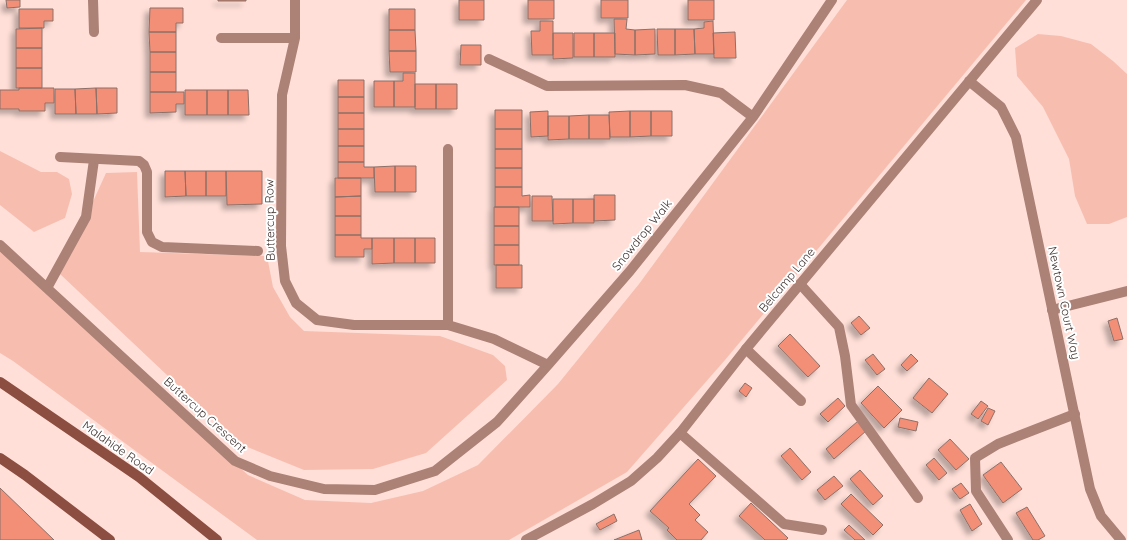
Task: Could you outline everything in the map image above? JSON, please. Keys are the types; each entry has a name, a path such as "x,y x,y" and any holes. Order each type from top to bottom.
{"main road":[{"name":"Malahide Road","path":"0,382 139,477 217,540"},
{"path":"0,458 25,474 110,540"}],"street":[{"path":"93,0 94,32"},
{"name":"Buttercup Row","path":"295,0 295,38 282,95 281,246 285,281 296,303 318,320 354,324 448,325 494,339 548,366"},
{"name":"Snowdrop Walk","path":"548,366 630,271 752,118 832,0"},
{"name":"Belcamp Lane","path":"526,540 631,481 657,458 680,433 746,349 1037,0"},
{"path":"221,38 295,38"},
{"path":"489,59 547,86 685,85 721,94 752,118"},
{"name":"Newtown Court Way","path":"969,81 1000,107 1016,137 1090,489 1101,516 1121,540"},
{"path":"448,149 448,325"},
{"path":"60,158 139,161 144,165 147,172 147,232 152,242 162,247 258,251"},
{"path":"47,288 86,217 94,160"},
{"name":"Buttercup Crescent","path":"0,245 235,461 270,476 324,489 375,490 435,471 497,422 548,366"},
{"path":"800,284 839,326 851,405 918,498"},
{"path":"1052,310 1127,291"},
{"path":"746,349 801,402"},
{"path":"1008,540 976,491 975,458 998,444 1075,414"},
{"path":"680,433 784,524 822,530"}],"shaded area":[{"path":"847,0 1026,0 725,360 627,472 509,540 257,540 0,353 0,251 248,475 305,500 371,503 423,491 478,465 558,384 639,284"},
{"path":"1038,34 1061,36 1091,44 1127,74 1127,217 1109,224 1087,224 1075,196 1069,159 1043,107 1017,76 1015,48"},
{"path":"0,151 41,172 57,172 69,179 72,194 65,218 34,232 0,205"},
{"path":"137,172 140,252 267,256 273,287 290,317 304,331 440,336 493,355 505,366 507,380 426,453 373,469 304,470 240,444 60,274 106,173"}],"building":[{"path":"6,0 20,0 20,7 7,8"},
{"path":"246,0 246,1 218,1"},
{"path":"459,0 484,0 484,20 459,20"},
{"path":"528,0 554,0 554,19 528,19"},
{"path":"601,0 628,0 628,18 601,18"},
{"path":"688,0 714,0 714,20 688,20"},
{"path":"150,8 183,8 183,23 176,23 176,32 149,32"},
{"path":"19,9 53,9 53,21 44,21 44,28 19,28"},
{"path":"389,9 415,9 415,30 389,30"},
{"path":"614,19 627,19 626,29 635,30 635,55 615,54"},
{"path":"540,21 553,21 553,55 532,55 531,31 540,31"},
{"path":"713,21 714,54 695,54 694,29 704,28 704,22"},
{"path":"42,28 42,48 16,48 16,29"},
{"path":"655,29 655,54 635,55 635,30"},
{"path":"657,29 675,29 675,55 658,55"},
{"path":"675,29 694,29 695,54 675,55"},
{"path":"389,30 415,30 416,51 389,51"},
{"path":"149,32 176,32 176,52 150,52"},
{"path":"735,32 736,58 714,58 713,33"},
{"path":"553,33 573,33 573,58 553,59"},
{"path":"574,33 594,33 594,57 574,57"},
{"path":"594,33 615,33 615,57 594,57"},
{"path":"461,45 481,45 481,65 460,65"},
{"path":"16,48 42,48 42,68 16,68"},
{"path":"389,51 416,51 416,72 390,72"},
{"path":"150,52 176,52 176,72 150,72"},
{"path":"16,68 42,68 42,88 16,88"},
{"path":"150,72 176,72 176,92 150,92"},
{"path":"403,73 415,73 415,107 394,107 394,81 403,81"},
{"path":"338,80 364,80 364,97 338,97"},
{"path":"374,81 394,81 394,107 374,107"},
{"path":"415,84 436,84 436,109 415,109"},
{"path":"436,84 457,84 457,109 436,109"},
{"path":"19,88 54,88 54,103 45,103 45,111 0,109 0,90 19,90"},
{"path":"96,88 97,114 76,114 75,89"},
{"path":"96,88 117,88 117,113 97,114"},
{"path":"55,89 75,89 76,114 55,114"},
{"path":"185,90 207,90 207,115 185,115"},
{"path":"207,90 228,90 228,115 207,115"},
{"path":"228,90 248,90 249,115 228,115"},
{"path":"150,92 184,92 184,104 176,104 176,112 150,113"},
{"path":"338,97 364,97 364,113 338,113"},
{"path":"495,110 522,110 522,129 495,129"},
{"path":"548,111 548,136 531,137 530,112"},
{"path":"630,111 630,137 610,137 609,112"},
{"path":"630,111 651,111 651,136 630,137"},
{"path":"651,111 672,111 672,136 651,136"},
{"path":"338,113 364,113 364,129 338,129"},
{"path":"589,115 589,139 569,139 569,116"},
{"path":"589,115 609,115 610,139 589,139"},
{"path":"548,116 569,116 569,139 548,140"},
{"path":"338,129 364,129 364,146 338,146"},
{"path":"495,129 522,129 522,149 495,149"},
{"path":"338,146 364,146 364,162 338,162"},
{"path":"495,149 522,149 522,168 495,168"},
{"path":"338,162 364,162 364,167 374,167 374,178 338,178"},
{"path":"395,166 416,166 416,192 395,192"},
{"path":"395,166 395,192 375,192 374,167"},
{"path":"495,168 522,168 522,187 495,187"},
{"path":"165,171 185,171 186,196 165,197"},
{"path":"185,171 206,171 206,196 186,196"},
{"path":"206,171 226,171 226,196 206,196"},
{"path":"226,171 262,171 262,204 227,205"},
{"path":"335,178 361,178 361,196 335,197"},
{"path":"495,187 522,187 522,196 530,195 530,207 495,207"},
{"path":"594,195 615,195 615,220 594,221"},
{"path":"361,196 361,216 335,216 335,197"},
{"path":"532,196 552,196 553,221 532,221"},
{"path":"553,199 573,199 573,223 553,224"},
{"path":"573,199 594,199 594,223 573,223"},
{"path":"494,207 519,207 519,226 494,226"},
{"path":"335,216 361,216 361,235 335,235"},
{"path":"494,226 519,226 519,245 494,245"},
{"path":"335,235 361,235 361,238 372,238 372,249 364,249 364,257 335,257"},
{"path":"372,238 394,238 394,263 372,264"},
{"path":"394,238 415,238 415,263 394,263"},
{"path":"415,238 435,238 435,263 415,263"},
{"path":"494,245 519,245 519,265 494,265"},
{"path":"496,265 522,265 522,288 496,288"},
{"path":"859,316 870,328 861,335 851,323"},
{"path":"1117,318 1123,339 1114,341 1108,321"},
{"path":"790,334 820,366 808,377 778,346"},
{"path":"873,354 885,369 877,375 865,360"},
{"path":"911,354 918,361 907,371 901,365"},
{"path":"929,378 948,394 932,413 913,398"},
{"path":"745,383 752,388 746,397 739,391"},
{"path":"878,386 902,410 884,428 861,403"},
{"path":"838,398 845,406 828,422 820,414"},
{"path":"981,401 988,406 978,419 971,414"},
{"path":"988,408 995,411 988,425 981,421"},
{"path":"900,418 918,422 916,431 898,427"},
{"path":"858,421 866,431 834,459 826,449"},
{"path":"950,439 969,459 956,470 938,450"},
{"path":"790,448 811,472 802,480 781,456"},
{"path":"934,458 947,473 939,480 926,465"},
{"path":"698,459 716,476 689,504 700,515 695,520 708,532 701,540 677,540 667,530 669,528 650,511"},
{"path":"1001,462 1022,489 1003,503 983,475"},
{"path":"860,470 883,496 873,505 850,479"},
{"path":"834,476 843,486 825,500 817,490"},
{"path":"961,483 969,493 960,499 952,489"},
{"path":"0,488 54,540 0,540"},
{"path":"851,494 883,525 873,535 841,504"},
{"path":"751,503 788,538 786,540 765,540 739,516"},
{"path":"970,504 982,524 972,531 960,510"},
{"path":"1027,507 1045,536 1038,540 1033,540 1016,513"},
{"path":"614,514 617,521 600,530 596,524"},
{"path":"849,525 865,540 855,540 844,530"},
{"path":"639,530 642,540 614,540"}]}
